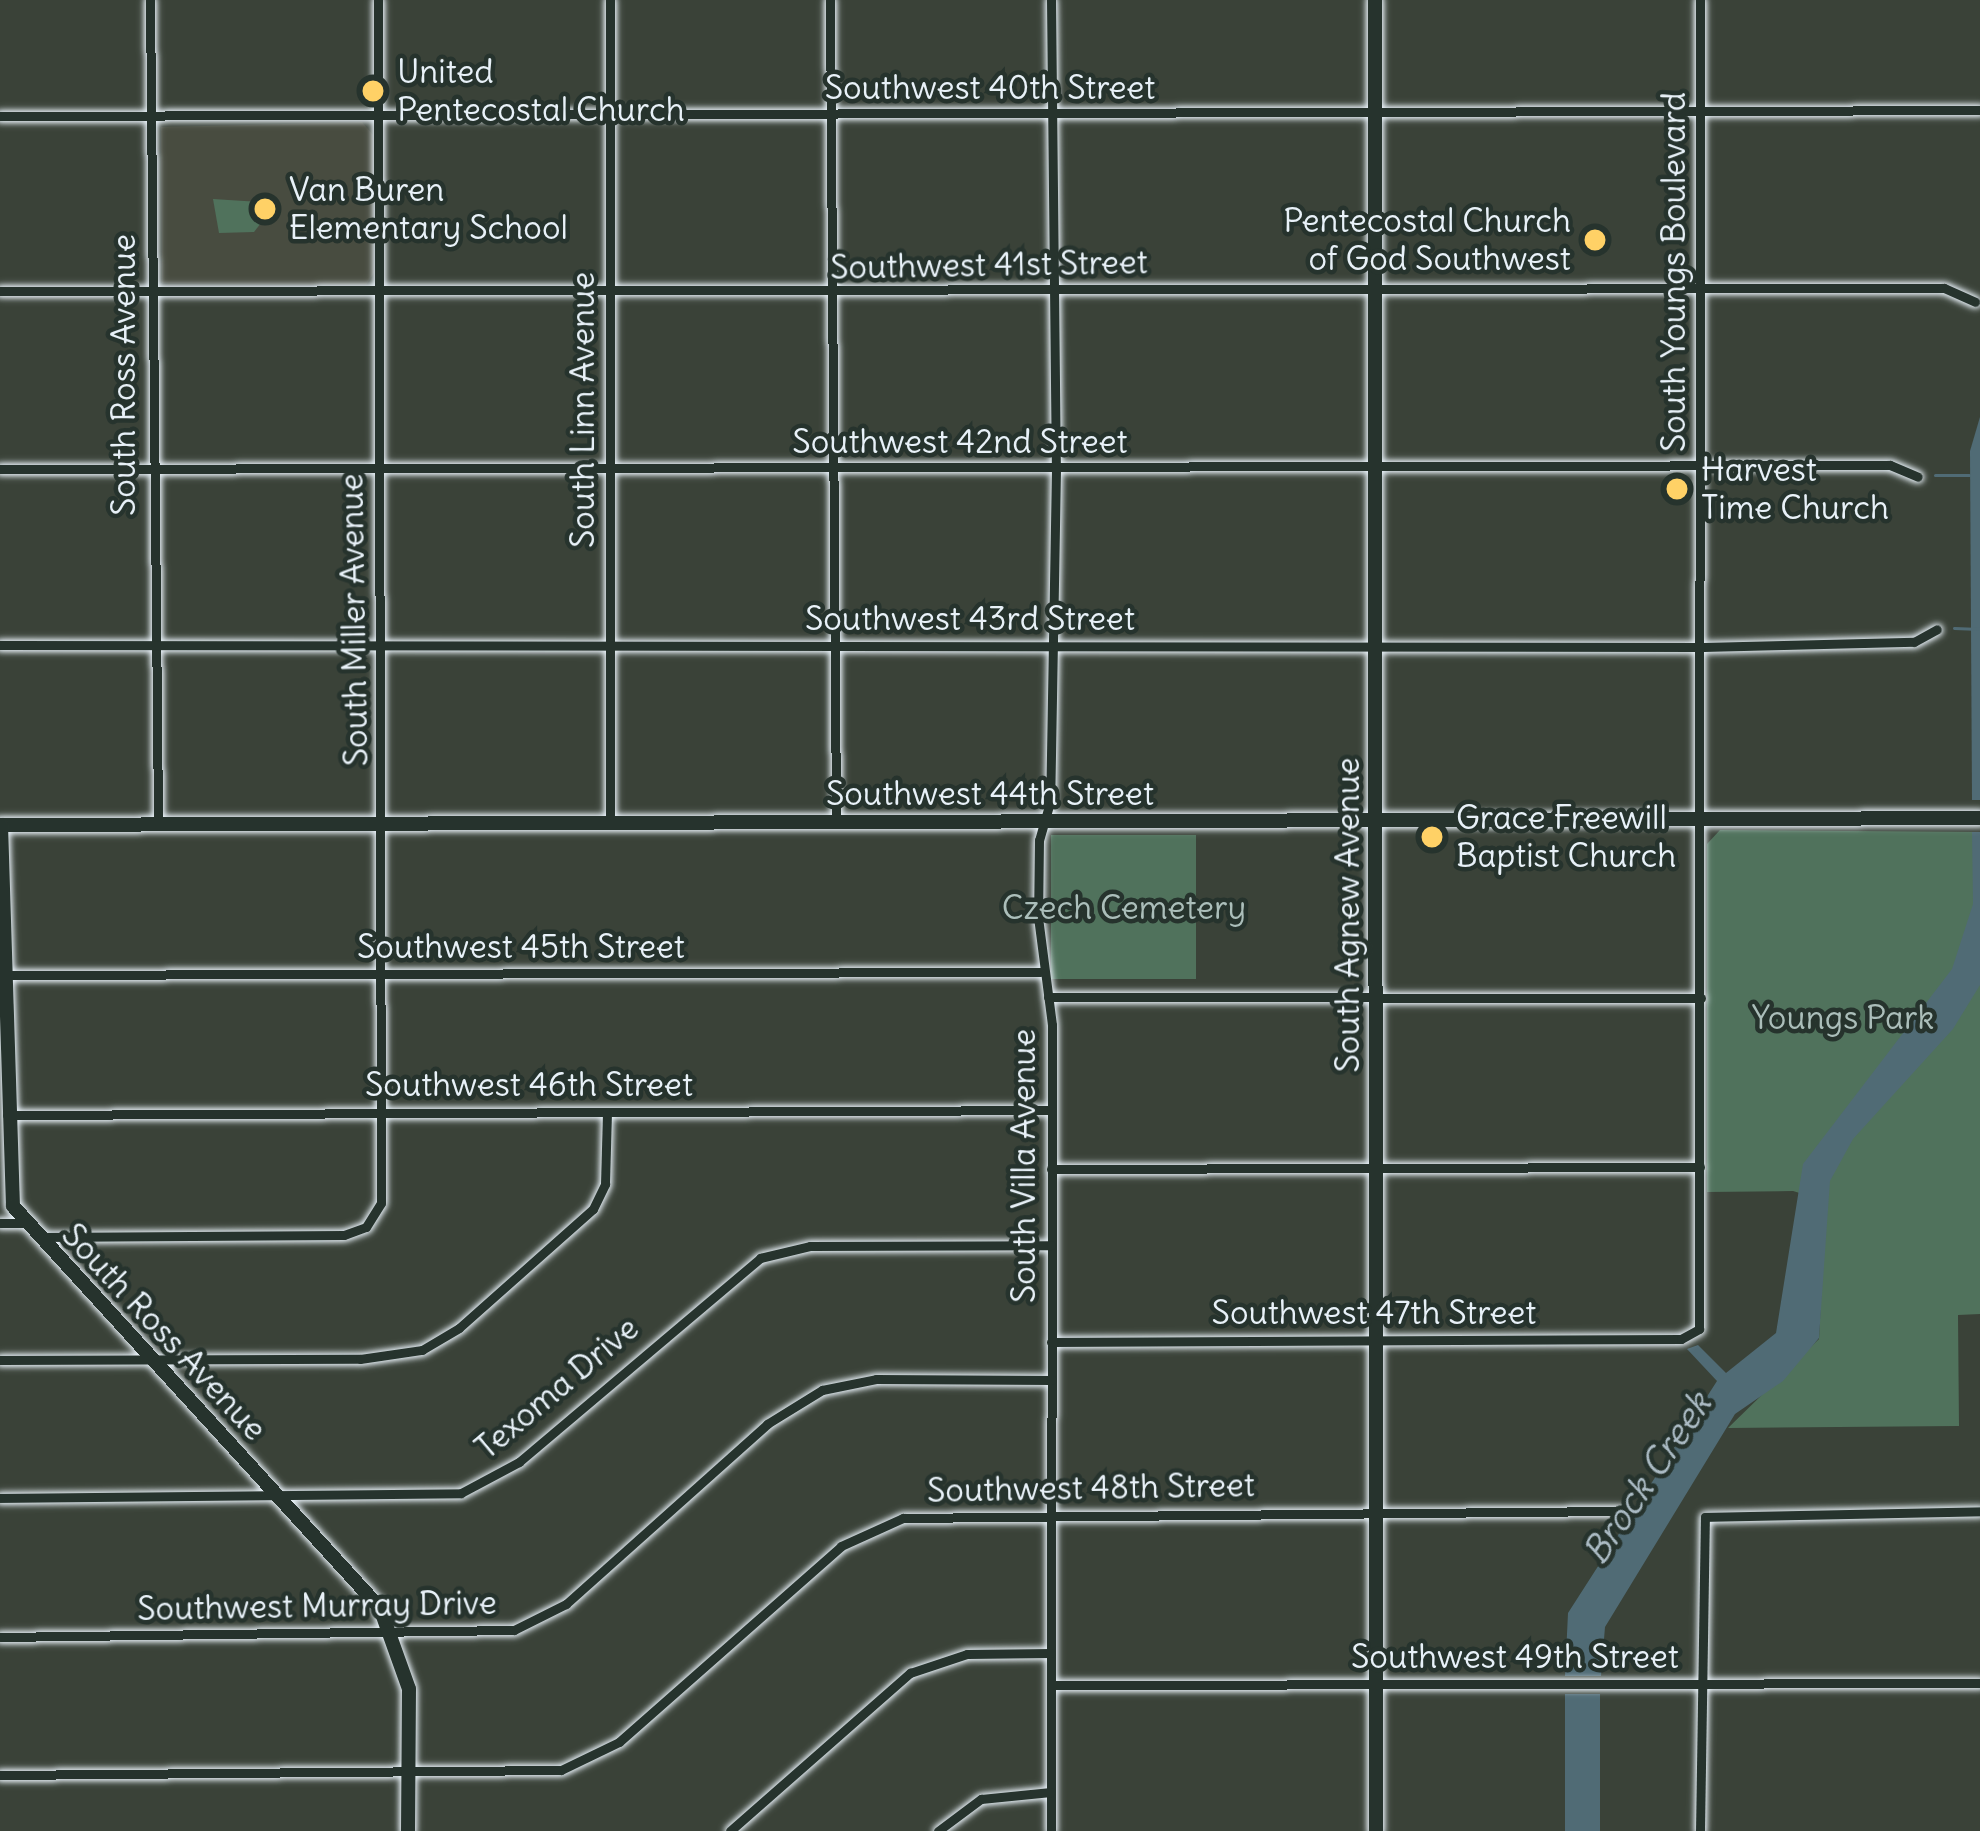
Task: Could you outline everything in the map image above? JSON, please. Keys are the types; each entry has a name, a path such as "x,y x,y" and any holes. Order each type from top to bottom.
{"street":[{"name":"South Ross Avenue","path":"150,0 158,822"},
{"name":"South Miller Avenue","path":"40,1237 360,1231 381,1203 384,646 378,0"},
{"name":"South Linn Avenue","path":"610,0 610,820"},
{"path":"830,0 836,822"},
{"name":"South Villa Avenue","path":"1051,0 1056,469 1040,972 1048,998 1051,1111 1051,1831"},
{"name":"South Agnew Avenue","path":"1376,0 1376,1831"},
{"name":"South Youngs Boulevard","path":"1695,1334 1704,819 1700,0"},
{"name":"Southwest 40th Street","path":"0,116 609,118 1980,110"},
{"name":"Southwest 41st Street","path":"0,291 1944,288 1975,302"},
{"name":"Southwest 42nd Street","path":"0,469 1890,465 1918,477"},
{"name":"Southwest 43rd Street","path":"0,645 833,648 1376,642 1702,646 1914,641 1937,629"},
{"name":"Southwest 44th Street","path":"0,825 1980,818"},
{"name":"South Ross Avenue","path":"0,825 6,1176 23,1223 371,1595 395,1636 410,1703 408,1831"},
{"name":"Southwest 45th Street","path":"1,975 1040,972"},
{"path":"1048,998 1701,998"},
{"name":"Southwest 46th Street","path":"6,1115 1051,1111"},
{"path":"0,1360 382,1358 437,1342 592,1209 605,1184 607,1112"},
{"path":"1051,1169 1700,1167"},
{"path":"0,1223 23,1223"},
{"name":"Texoma Drive","path":"0,1498 426,1497 486,1484 723,1280 776,1252 1051,1245"},
{"name":"Southwest 47th Street","path":"1052,1342 1695,1334"},
{"name":"Southwest Murray Drive","path":"0,1637 495,1634 550,1615 784,1411 822,1390 876,1379 1052,1379"},
{"name":"Southwest 48th Street","path":"0,1774 408,1774 577,1766 620,1742 855,1536 922,1516 1623,1511"},
{"path":"1700,1831 1705,1517 1980,1511"},
{"path":"730,1831 910,1673 967,1654 1051,1653"},
{"name":"Southwest 49th Street","path":"1051,1685 1980,1683"},
{"path":"938,1831 981,1799 1051,1792"}],"shaded area":[{"name":"Van Buren Elementary School","path":"362,122 373,135 374,273 366,285 162,283 161,127"}],"green space":[{"path":"213,199 261,202 261,223 254,232 219,233"},
{"name":"Youngs Park","path":"1720,830 1980,832 1980,1314 1958,1315 1959,1426 1728,1428 1819,1339 1826,1201 1793,1191 1707,1192 1707,844"},
{"name":"Czech Cemetery","path":"1051,835 1196,835 1196,979 1051,979"}],"water":[{"path":"1980,417 1980,800 1972,800 1970,451"},
{"name":"Brock Creek","path":"1972,832 1980,832 1980,985 1953,1029 1853,1139 1830,1181 1819,1338 1783,1381 1735,1414 1605,1627 1601,1676 1565,1676 1568,1613 1717,1381 1687,1349 1698,1345 1726,1373 1776,1333 1803,1164 1952,969 1973,904"},
{"path":"1565,1694 1600,1694 1600,1831 1565,1831"}],"waterway":[{"path":"1935,475 1969,475"},
{"path":"1954,628 1980,629"}],"place":[{"name":"United Pentecostal Church","path":"373,91"},
{"name":"Van Buren Elementary School","path":"265,209"},
{"name":"Pentecostal Church of God Southwest","path":"1595,240"},
{"name":"Harvest Time Church","path":"1677,489"},
{"name":"Grace Freewill Baptist Church","path":"1432,837"}]}
